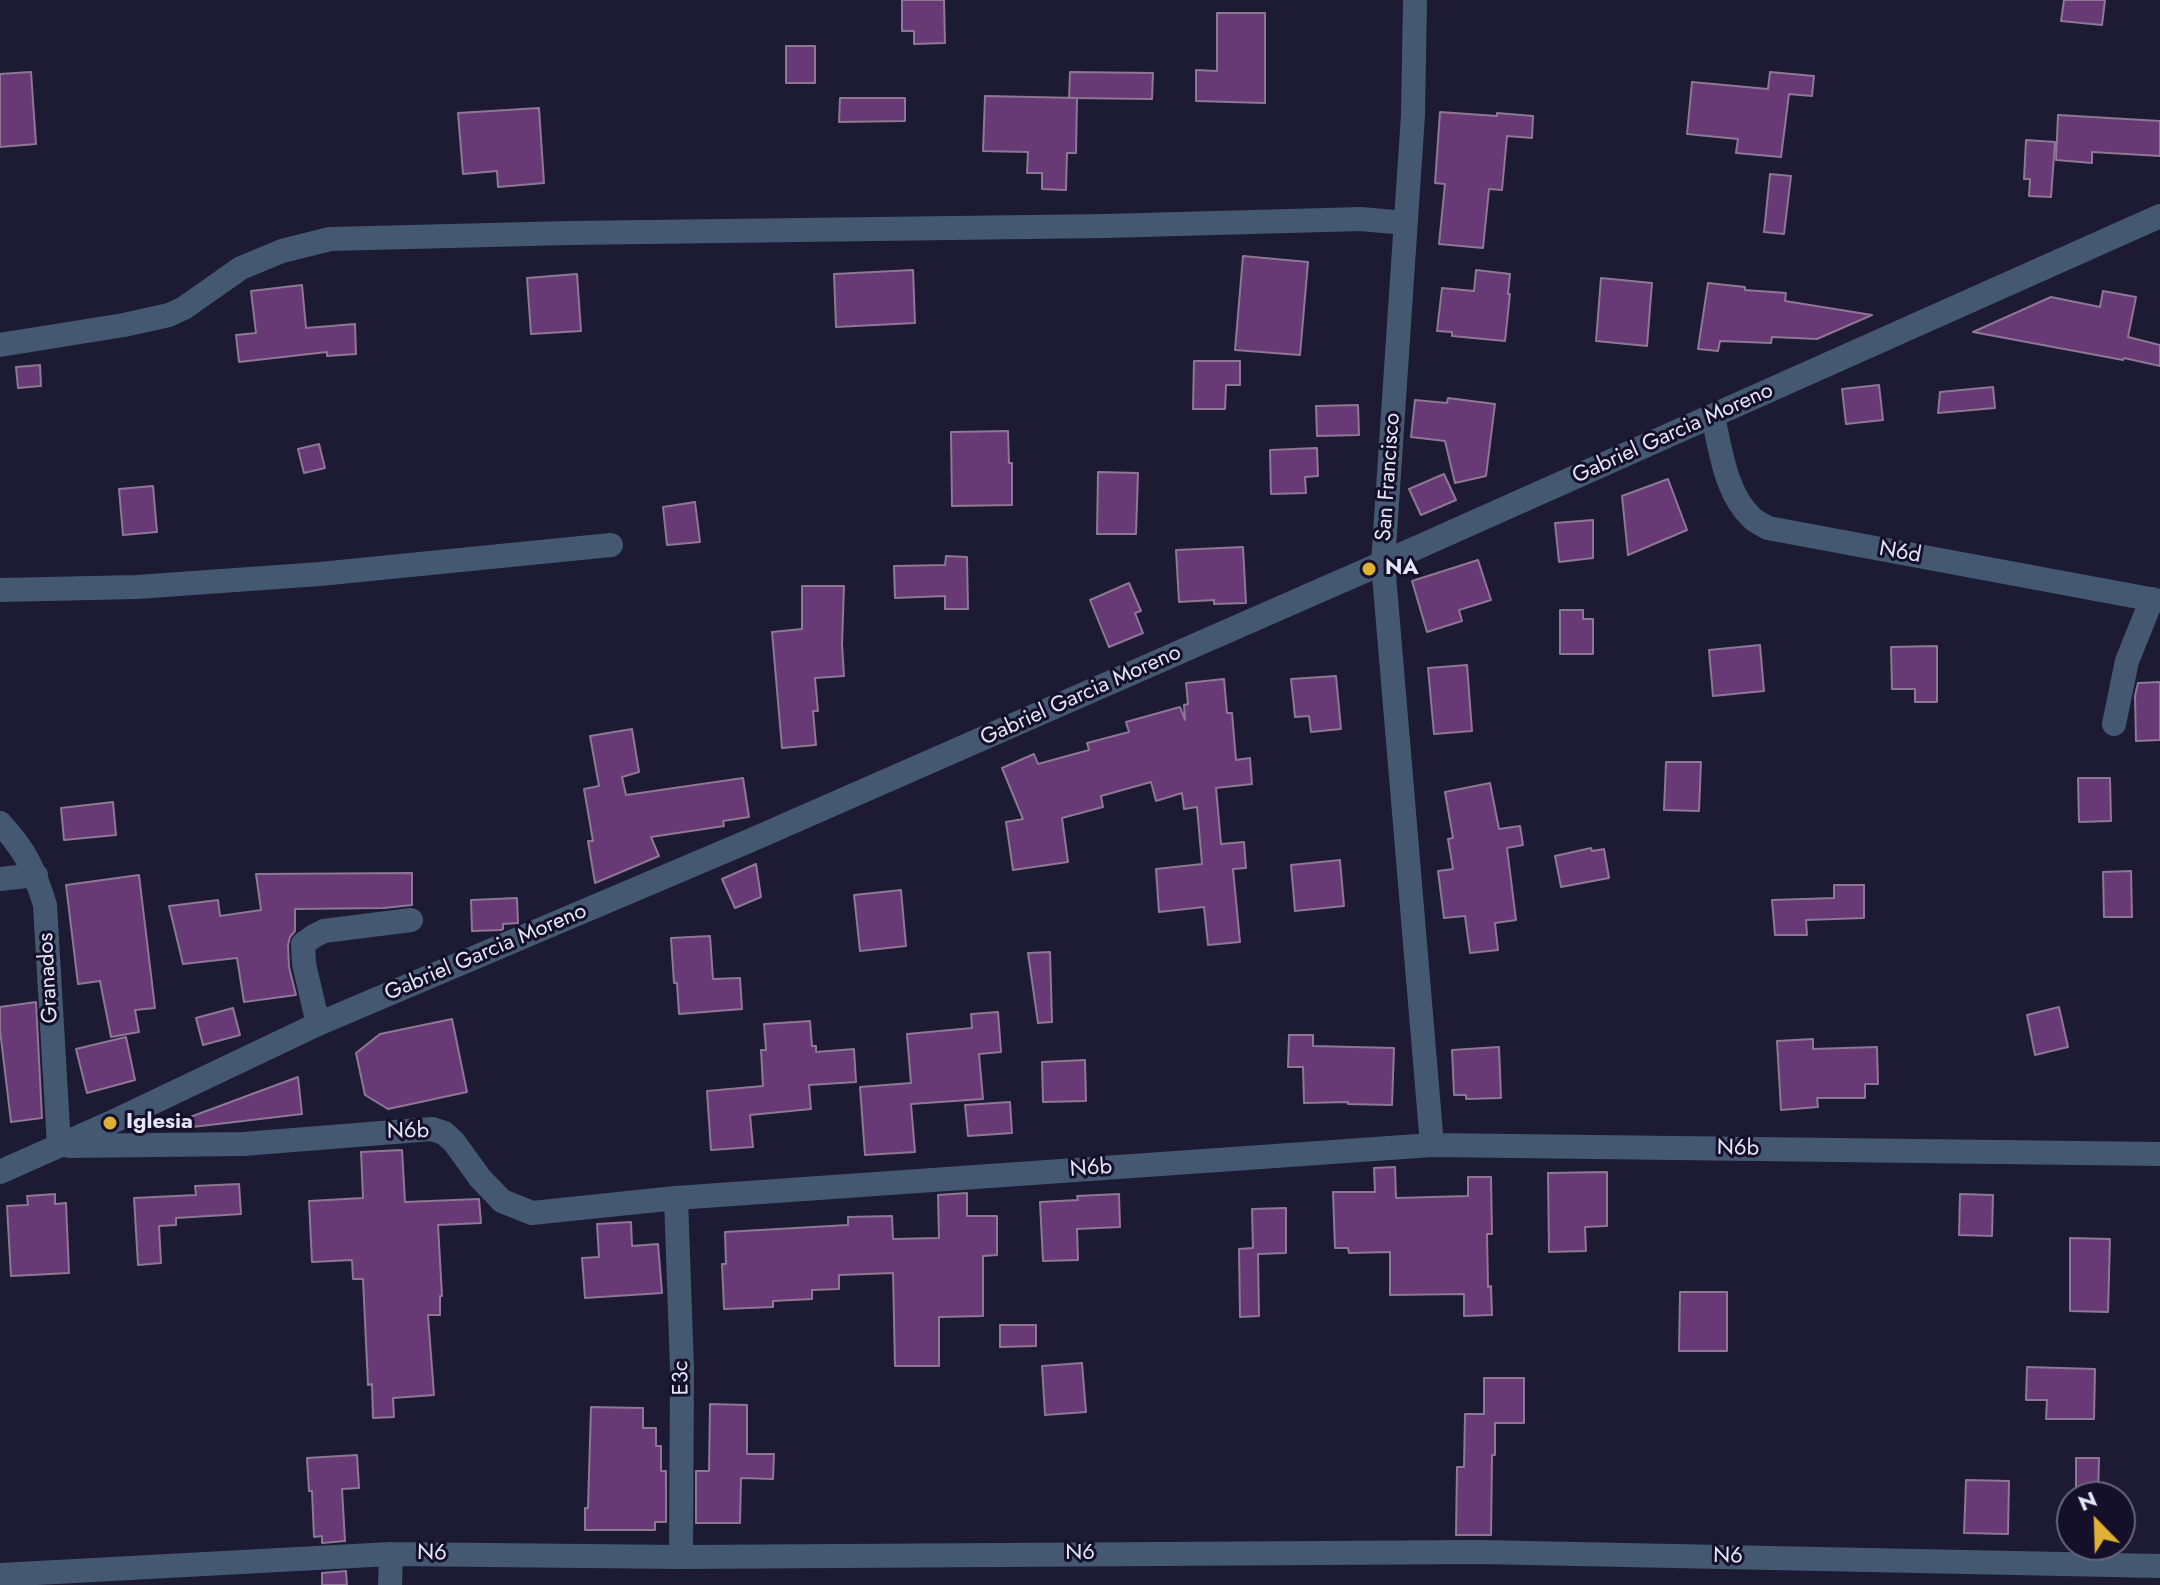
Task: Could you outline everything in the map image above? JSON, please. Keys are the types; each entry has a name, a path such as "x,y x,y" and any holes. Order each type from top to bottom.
{"street":[{"name":"San Francisco","path":"1415,0 1413,115 1383,563 1432,1145"},
{"name":"Gabriel Garcia Moreno","path":"0,1172 318,1024 749,841 1383,563 2160,216"},
{"path":"0,345 169,315 241,268 282,251 330,239 1361,219 1405,223"},
{"name":"N6d","path":"1713,417 1727,478 1752,518 1768,528 2156,600"},
{"path":"0,590 137,587 320,574 611,545"},
{"path":"2114,724 2127,661 2156,600"},
{"name":"Granados","path":"0,823 20,844 36,875 45,905 59,1146"},
{"path":"0,879 36,875"},
{"path":"318,1024 304,964 303,944 324,931 411,920"},
{"name":"N6b","path":"59,1146 243,1144 432,1129 444,1133 454,1142 480,1178 502,1201 532,1213 676,1198 1432,1145 2160,1154"},
{"name":"E3c","path":"676,1198 682,1369 681,1557"},
{"name":"N6","path":"0,1575 391,1554 681,1557 1479,1552 2160,1566"},
{"path":"390,1585 391,1554"}],"building":[{"path":"902,0 944,0 945,43 914,44 914,31 902,31"},
{"path":"2064,0 2105,0 2102,25 2061,21"},
{"path":"1217,13 1265,13 1265,103 1196,101 1196,70 1217,71"},
{"path":"786,46 815,46 815,83 786,83"},
{"path":"31,72 36,144 0,147 0,74"},
{"path":"1070,72 1153,73 1152,99 1069,98"},
{"path":"1770,72 1814,76 1812,96 1789,94 1781,157 1736,153 1738,139 1687,134 1692,82 1768,89"},
{"path":"985,96 1077,98 1076,153 1067,153 1066,190 1042,189 1042,173 1027,173 1028,152 983,151"},
{"path":"840,98 905,98 905,121 839,122"},
{"path":"539,108 544,183 498,187 497,171 463,174 458,113"},
{"path":"1440,112 1533,116 1532,138 1507,136 1502,190 1489,189 1483,248 1439,244 1445,184 1435,183"},
{"path":"2058,115 2160,121 2160,156 2092,152 2092,163 2056,160"},
{"path":"2026,140 2055,142 2051,197 2029,196 2030,179 2024,179"},
{"path":"1770,174 1791,176 1784,234 1764,232"},
{"path":"1243,256 1308,262 1300,355 1235,350"},
{"path":"913,270 915,323 836,327 834,274"},
{"path":"1476,270 1510,274 1505,341 1452,336 1452,332 1437,331 1442,288 1474,291"},
{"path":"577,274 581,331 531,334 527,278"},
{"path":"1601,278 1652,283 1647,346 1596,341"},
{"path":"1708,283 1786,293 1785,301 1872,315 1817,339 1772,337 1771,343 1720,341 1718,351 1698,349"},
{"path":"302,285 306,328 355,324 356,354 327,356 327,352 239,362 236,335 256,333 251,291"},
{"path":"2103,291 2136,297 2128,337 2160,345 2160,366 1973,332 2051,297 2100,307"},
{"path":"1194,361 1240,361 1240,385 1226,385 1225,409 1193,409"},
{"path":"40,365 41,386 18,388 16,367"},
{"path":"1879,385 1883,420 1846,424 1842,389"},
{"path":"1993,387 1995,408 1938,413 1940,392"},
{"path":"1448,398 1495,404 1486,476 1455,483 1445,441 1411,437 1415,400 1447,403"},
{"path":"1358,405 1359,435 1317,436 1316,406"},
{"path":"1008,431 1012,505 952,506 951,432"},
{"path":"319,444 325,468 304,473 298,449"},
{"path":"1317,448 1318,476 1305,477 1306,493 1271,494 1270,450"},
{"path":"1098,472 1138,473 1136,534 1097,534"},
{"path":"1444,474 1456,500 1421,515 1409,489"},
{"path":"1668,479 1687,530 1628,555 1622,496"},
{"path":"153,486 157,532 123,535 119,489"},
{"path":"695,502 700,542 667,545 663,507"},
{"path":"1593,520 1593,558 1559,562 1555,523"},
{"path":"1243,547 1246,603 1214,604 1214,600 1179,602 1176,550"},
{"path":"946,556 967,557 968,609 945,609 945,596 895,598 894,566 945,565"},
{"path":"1478,560 1491,600 1459,610 1462,621 1427,632 1412,581"},
{"path":"1129,583 1141,611 1135,613 1143,633 1109,647 1090,600"},
{"path":"802,586 844,586 844,676 815,678 818,711 813,711 816,745 782,748 772,632 802,629"},
{"path":"1560,610 1583,610 1583,619 1593,619 1593,654 1560,654"},
{"path":"1760,645 1764,691 1713,696 1709,650"},
{"path":"1937,646 1937,702 1915,702 1915,689 1892,689 1891,647"},
{"path":"1467,665 1472,731 1434,734 1428,668"},
{"path":"1336,676 1341,729 1311,732 1309,716 1295,717 1291,679"},
{"path":"1224,679 1227,713 1232,713 1236,760 1250,758 1252,784 1216,788 1221,844 1244,842 1246,868 1233,869 1240,942 1208,945 1204,907 1159,912 1156,869 1202,864 1197,807 1184,809 1182,793 1156,801 1151,782 1101,796 1103,807 1062,818 1068,862 1013,870 1006,822 1023,819 1002,768 1034,754 1038,764 1089,750 1087,743 1129,732 1126,722 1180,707 1185,720 1184,705 1188,704 1186,683"},
{"path":"2160,682 2160,740 2136,741 2135,696 2138,683"},
{"path":"632,729 639,772 622,777 626,795 743,778 749,817 723,821 724,826 651,837 659,856 595,883 588,841 593,841 584,789 599,786 590,736"},
{"path":"1666,762 1701,762 1699,811 1664,810"},
{"path":"2078,778 2110,778 2111,821 2079,822"},
{"path":"1490,783 1499,829 1520,826 1523,845 1507,848 1516,920 1495,923 1498,950 1470,953 1465,916 1444,918 1438,871 1453,869 1448,839 1453,838 1445,792"},
{"path":"113,802 116,835 64,840 61,808"},
{"path":"1591,848 1592,851 1604,849 1609,878 1561,887 1555,856"},
{"path":"1340,860 1344,906 1295,911 1291,865"},
{"path":"756,864 761,897 735,908 722,879"},
{"path":"2131,871 2132,917 2104,917 2103,872"},
{"path":"412,873 412,905 295,909 295,931 288,945 289,967 296,995 244,1002 237,958 183,964 169,906 218,900 220,916 261,910 256,874"},
{"path":"139,875 155,1008 135,1010 139,1032 111,1037 100,981 78,984 66,885"},
{"path":"1834,885 1864,885 1864,918 1806,920 1807,935 1775,935 1772,900 1834,898"},
{"path":"901,890 906,946 860,951 854,895"},
{"path":"517,898 518,923 503,924 501,930 472,931 471,900"},
{"path":"710,936 713,979 740,978 742,1009 679,1014 671,938"},
{"path":"1050,952 1052,1022 1038,1023 1028,953"},
{"path":"36,1002 42,1118 11,1122 0,1007"},
{"path":"2059,1007 2068,1047 2035,1055 2027,1015"},
{"path":"233,1008 240,1035 203,1045 196,1018"},
{"path":"998,1012 1001,1052 979,1054 983,1099 911,1104 915,1152 865,1155 860,1087 911,1083 907,1034 972,1028 971,1014"},
{"path":"452,1019 467,1092 388,1109 365,1095 356,1053 380,1034"},
{"path":"810,1021 812,1046 816,1046 816,1052 854,1049 856,1082 809,1085 811,1109 750,1115 753,1147 711,1150 707,1091 763,1086 761,1050 766,1050 764,1024"},
{"path":"1289,1035 1313,1035 1313,1046 1394,1048 1392,1105 1304,1103 1303,1067 1288,1067"},
{"path":"126,1037 135,1080 87,1093 76,1049"},
{"path":"1813,1039 1813,1049 1877,1047 1878,1084 1865,1084 1865,1098 1817,1098 1818,1107 1781,1110 1777,1041"},
{"path":"1499,1047 1501,1098 1466,1099 1466,1095 1454,1095 1452,1050"},
{"path":"1085,1060 1086,1101 1043,1102 1042,1062"},
{"path":"298,1077 302,1114 184,1128 182,1120"},
{"path":"1010,1102 1012,1133 968,1136 965,1105"},
{"path":"402,1150 405,1202 479,1199 481,1223 438,1225 442,1296 440,1315 428,1315 434,1395 393,1398 394,1417 373,1418 372,1384 368,1385 363,1279 353,1279 352,1260 312,1262 309,1201 363,1198 361,1152"},
{"path":"1395,1167 1396,1198 1468,1196 1468,1177 1491,1177 1492,1234 1487,1234 1492,1315 1464,1316 1464,1294 1390,1295 1390,1252 1349,1253 1348,1248 1335,1248 1333,1192 1375,1192 1374,1168"},
{"path":"1607,1172 1607,1226 1585,1227 1586,1251 1549,1252 1548,1173"},
{"path":"239,1184 241,1214 176,1218 176,1225 159,1226 161,1263 138,1265 134,1198 196,1195 195,1186"},
{"path":"967,1193 967,1216 997,1216 997,1255 983,1256 983,1316 939,1317 939,1366 895,1366 893,1273 839,1275 839,1289 812,1290 812,1299 773,1301 773,1307 724,1309 722,1264 726,1264 725,1232 848,1225 848,1217 892,1216 893,1239 939,1238 938,1195"},
{"path":"55,1194 55,1204 66,1203 69,1273 11,1276 7,1206 28,1205 27,1196"},
{"path":"1119,1194 1120,1227 1077,1229 1078,1260 1043,1261 1040,1202"},
{"path":"1960,1194 1993,1195 1992,1236 1959,1235"},
{"path":"1286,1208 1286,1253 1258,1254 1259,1316 1240,1317 1239,1249 1253,1248 1252,1209"},
{"path":"631,1222 632,1246 658,1244 662,1293 585,1298 582,1258 599,1257 597,1224"},
{"path":"2070,1238 2110,1239 2108,1312 2070,1311"},
{"path":"1680,1292 1727,1292 1727,1351 1679,1351"},
{"path":"1000,1325 1036,1325 1036,1346 1000,1347"},
{"path":"1082,1363 1086,1412 1045,1415 1042,1366"},
{"path":"2027,1367 2095,1369 2094,1419 2046,1419 2047,1400 2026,1400"},
{"path":"1484,1378 1524,1378 1524,1423 1495,1423 1491,1535 1456,1535 1457,1467 1464,1467 1465,1414 1484,1414"},
{"path":"710,1404 747,1405 747,1454 774,1454 773,1479 741,1478 740,1523 696,1523 696,1471 709,1471"},
{"path":"591,1407 643,1408 643,1428 656,1428 656,1446 661,1446 661,1471 666,1471 666,1522 655,1522 655,1530 585,1530"},
{"path":"357,1455 359,1488 342,1489 345,1541 322,1543 322,1536 314,1537 307,1458"},
{"path":"2076,1458 2099,1458 2098,1481 2076,1481"},
{"path":"1966,1480 2009,1481 2008,1534 1964,1533"},
{"path":"346,1571 347,1585 322,1585 322,1573"}],"place":[{"name":"NA","path":"1369,569"},
{"name":"Iglesia","path":"110,1123"}]}
